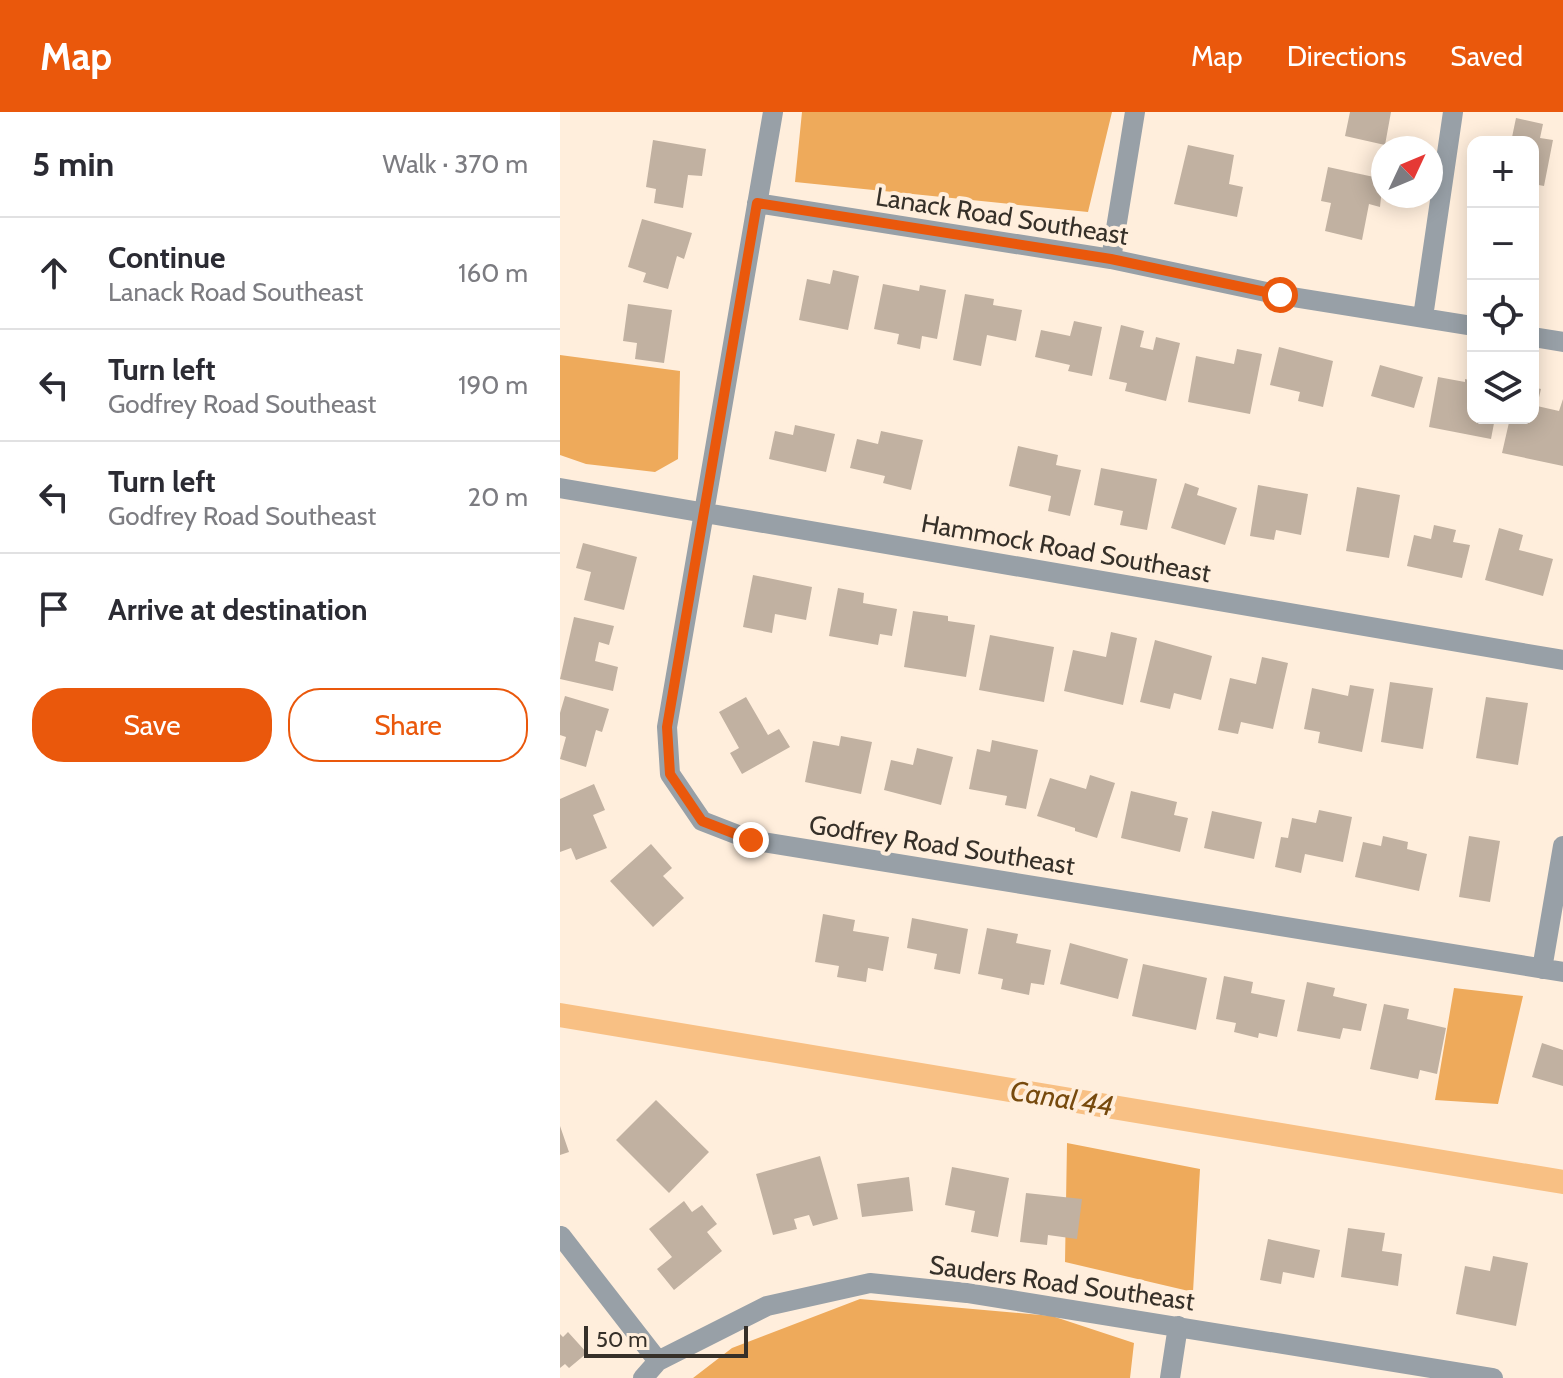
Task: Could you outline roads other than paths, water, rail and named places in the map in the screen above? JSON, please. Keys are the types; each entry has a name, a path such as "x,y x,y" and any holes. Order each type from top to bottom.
{"street":[{"name":"Godfrey Road Southeast","path":"773,112 667,727 670,774 702,821 751,840 1563,972"},
{"path":"1111,259 1135,112"},
{"path":"1423,317 1453,112"},
{"name":"Lanack Road Southeast","path":"757,203 1111,259 1280,295 1467,325"},
{"path":"1539,338 1563,342"},
{"name":"Hammock Road Southeast","path":"560,488 1563,660"},
{"path":"1542,969 1563,846"},
{"path":"561,1236 658,1361"},
{"name":"Sauders Road Southeast","path":"643,1378 658,1361 767,1306 870,1283 967,1293 1488,1378"},
{"path":"1170,1378 1178,1326"}],"waterway":[{"name":"Canal 44","path":"560,1015 1563,1182"}]}
